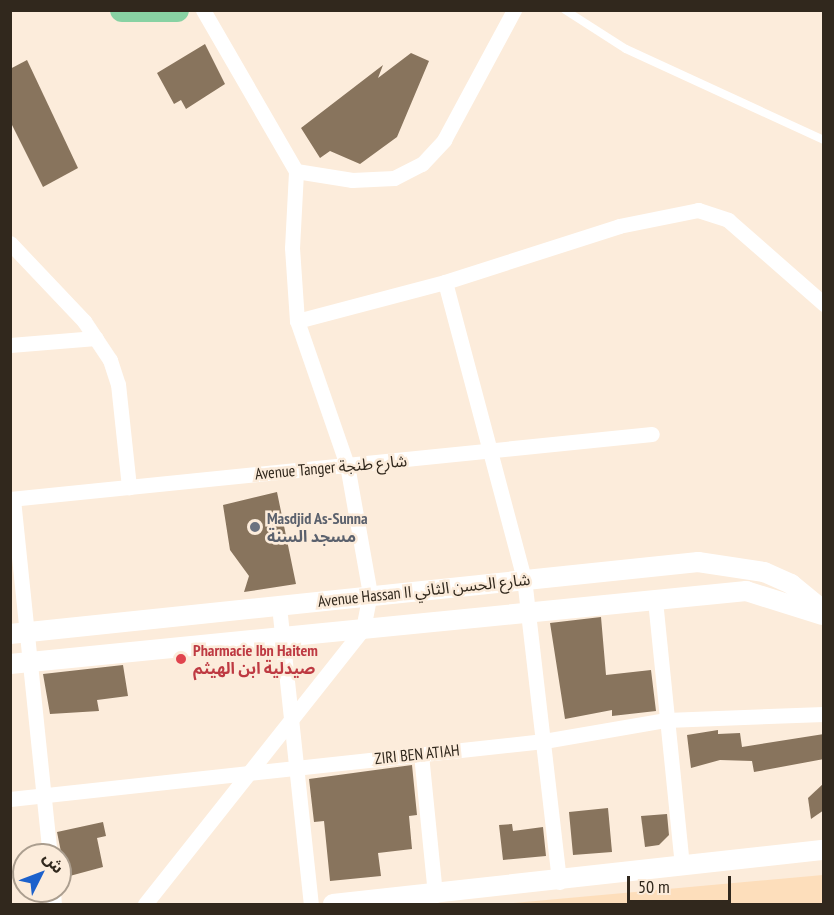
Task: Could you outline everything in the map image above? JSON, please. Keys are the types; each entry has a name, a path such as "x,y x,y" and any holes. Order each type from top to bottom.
{"main road":[{"path":"122,10 177,10"}],"street":[{"path":"145,904 253,769 291,715 363,629 370,594 348,465 297,321 292,255 296,171 203,10"},
{"path":"296,171 384,178 422,164 444,141 514,10"},
{"path":"297,321 445,282 619,226 698,210 728,220 824,304"},
{"path":"10,243 96,338 118,384 129,486"},
{"path":"445,282 524,579 559,882"},
{"path":"10,345 96,338"},
{"name":"Avenue Tanger شارع طنجة","path":"12,499 652,434"},
{"path":"12,499 18,633 30,662 49,843"},
{"name":"Avenue Hassan II شارع الحسن الثاني","path":"18,633 279,606 370,594 729,562 791,584 824,613"},
{"name":"Avenue Hassan II شارع الحسن الثاني","path":"10,664 285,634 363,629 528,610 746,591 824,613"},
{"path":"655,600 682,866"},
{"path":"279,606 285,634 311,904"},
{"name":"ZIRI BEN ATIAH","path":"10,799 253,769 544,741 666,720 824,714"},
{"path":"421,754 435,895"},
{"path":"333,904 402,902 435,895 824,850"}],"lane":[{"path":"565,10 626,49 824,140"}],"shaded area":[{"path":"823,875 823,904 503,904"}],"building":[{"path":"205,44 225,84 186,109 181,100 174,104 157,73"},
{"path":"411,53 429,61 397,137 360,164 330,151 320,158 301,128 383,65 378,78"},
{"path":"27,60 78,168 43,187 10,121 10,69"},
{"name":"Masdjid As-Sunna مسجد السنة","path":"277,492 296,584 244,592 249,576 230,550 223,505"},
{"path":"601,617 606,675 651,670 656,711 612,716 612,710 565,719 550,623"},
{"path":"123,665 128,696 97,700 99,711 50,714 43,674"},
{"path":"718,730 718,734 740,733 742,747 824,734 824,759 754,772 752,761 720,760 691,768 687,735"},
{"path":"412,765 417,815 409,816 412,849 378,853 381,876 330,881 324,821 314,822 309,779"},
{"path":"824,783 824,810 811,819 808,798"},
{"path":"608,808 612,852 573,855 569,812"},
{"path":"667,814 669,835 659,845 645,847 641,816"},
{"path":"103,822 106,836 97,838 103,867 72,875 72,843 59,843 57,832"},
{"path":"512,824 513,831 543,827 546,856 503,860 499,825"}],"place":[{"name":"Masdjid As-Sunna مسجد السنة","path":"255,527"},
{"name":"Pharmacie Ibn Haitem صيدلية ابن الهيثم","path":"181,659"}]}
